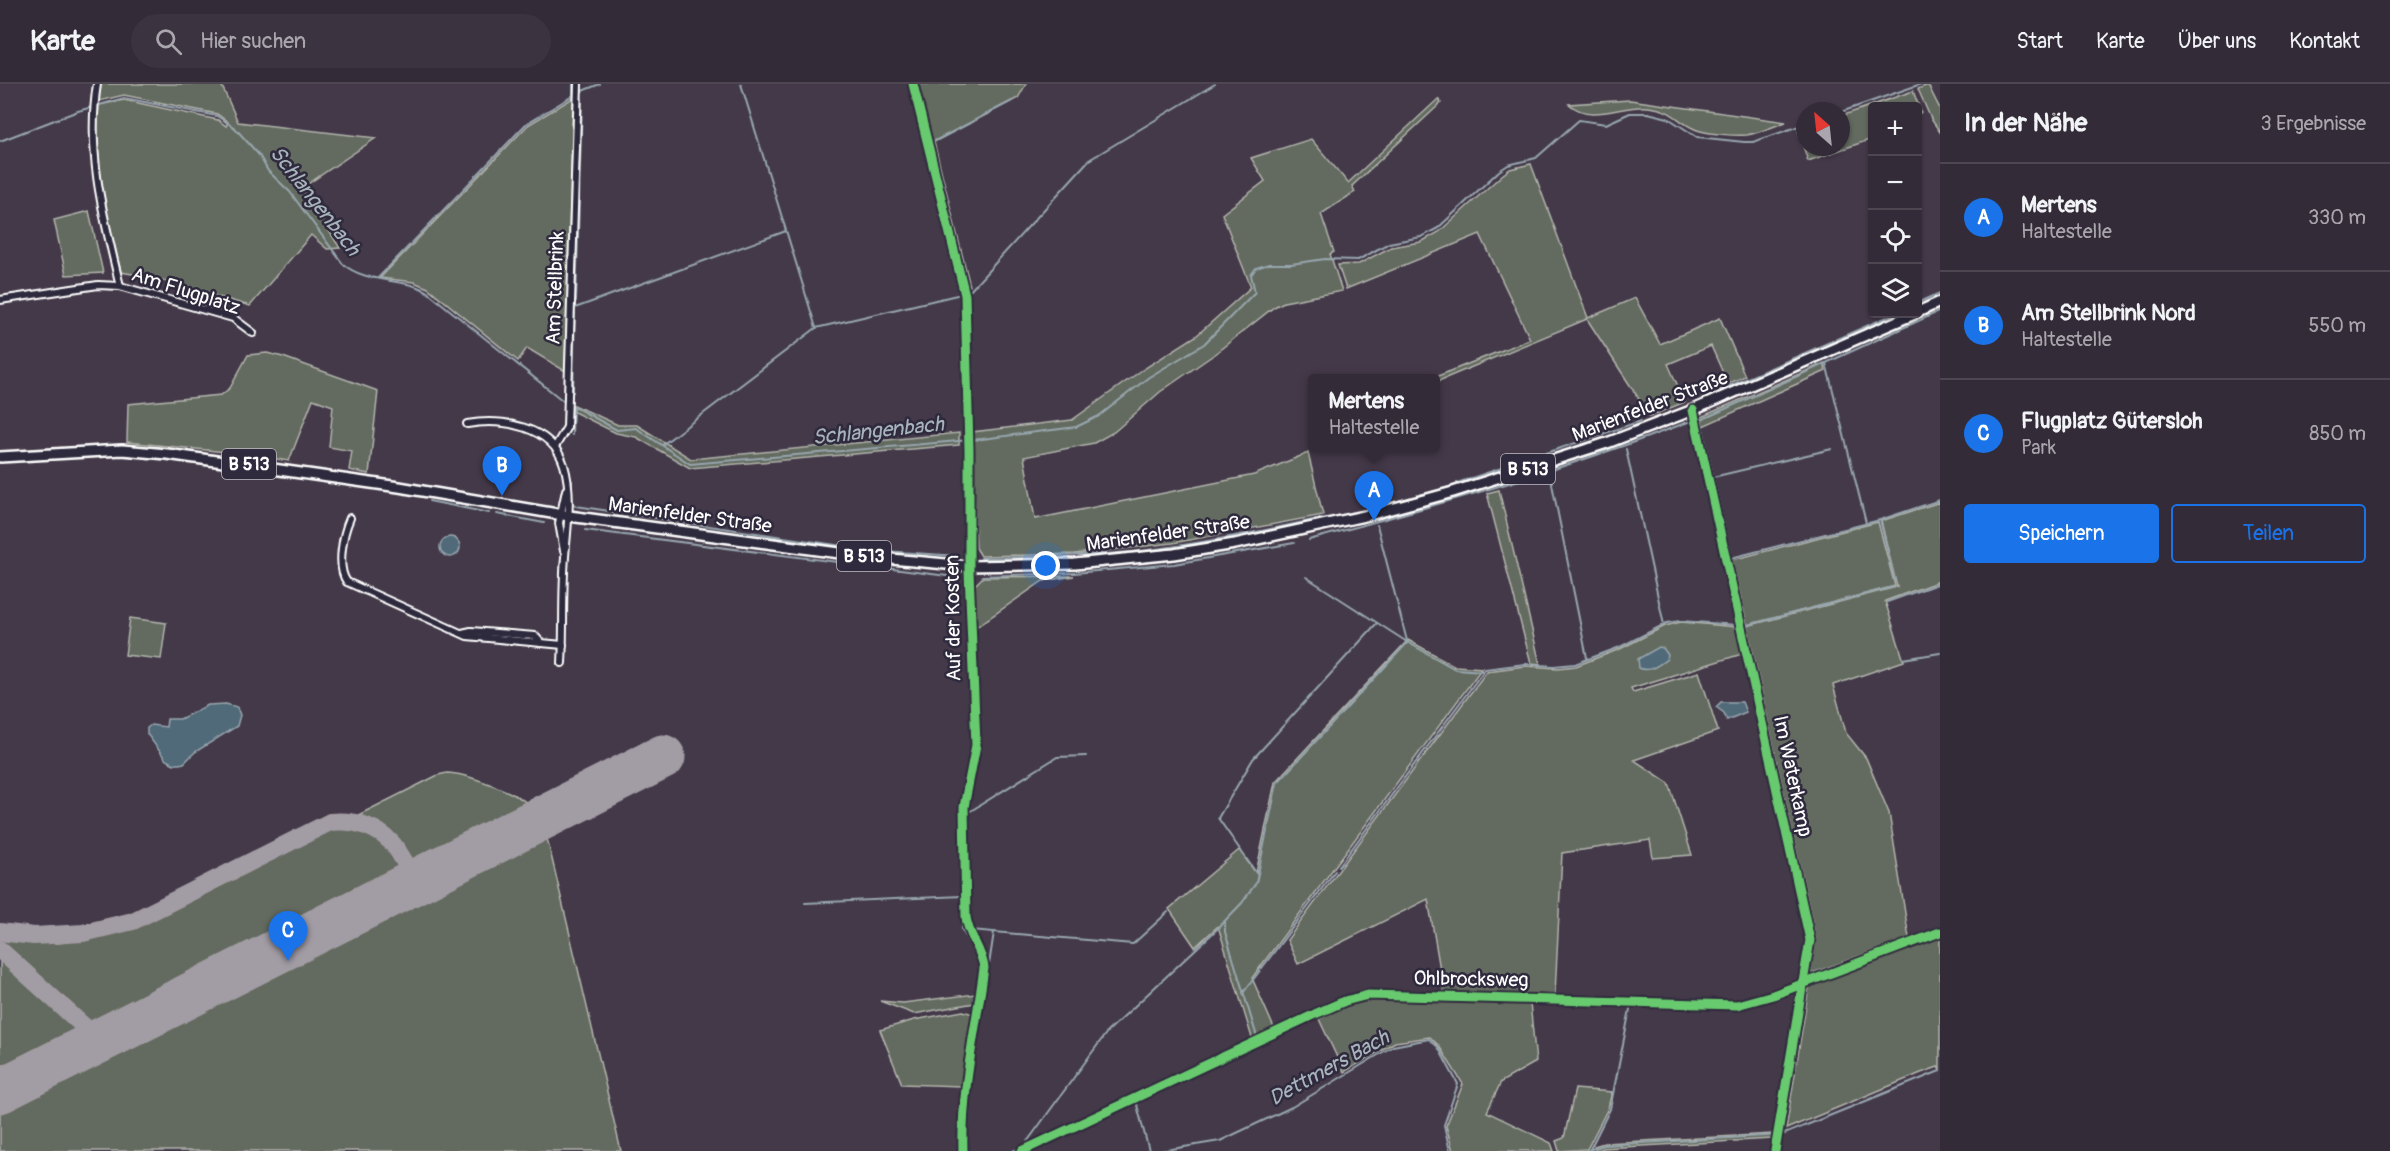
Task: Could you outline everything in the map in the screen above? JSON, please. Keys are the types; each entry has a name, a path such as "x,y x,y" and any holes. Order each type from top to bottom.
{"main road":[{"name":"Marienfelder Straße","path":"1922,310 1940,302"},
{"name":"Marienfelder Straße","path":"0,457 122,450 167,453 399,487 565,516 825,552 968,566 1076,564 1174,554 1301,531 1453,492 1596,447 1693,410 1905,318"}],"street":[{"path":"97,84 93,150 95,174 120,286"},
{"name":"Am Stellbrink","path":"555,447 567,427 578,84"},
{"name":"Auf der Kosten","path":"913,84 965,295 969,432 968,566 976,745 964,807 966,917 967,930 983,957 984,968 962,1124 963,1151"},
{"name":"Am Flugplatz","path":"0,300 98,285 120,286 233,318 253,333"},
{"name":"Im Waterkamp","path":"1693,410 1810,940 1775,1151"},
{"path":"467,424 487,420 524,426 555,447 564,464 567,487 565,516 559,523 565,557 562,663"},
{"path":"350,518 343,535 342,576 347,582 467,636 563,645"},
{"name":"Ohlbrocksweg","path":"1022,1151 1315,1014 1345,1001 1368,995 1737,1005 1750,1003 1804,984 1940,932"}],"green space":[{"path":"101,84 221,84 238,122 376,138 302,188 340,248 327,249 311,235 250,306 150,277 121,272 106,210 99,168 97,126 99,105 124,100 218,120 226,126 228,122 217,114 124,95 99,101"},
{"path":"908,84 1026,84 1018,98 934,142 970,286 959,293"},
{"path":"1928,85 1940,109 1940,132 1931,119 1918,89"},
{"path":"1913,91 1917,102 1881,102"},
{"path":"573,98 565,371 527,348 518,361 428,288 414,282 380,278 528,125"},
{"path":"1438,99 1441,103 1352,186 1355,192 1321,214 1334,252 1330,254 1342,291 1284,302 1274,307 1212,356 1160,392 1114,432 1094,443 1024,457 1035,519 1254,475 1308,453 1323,515 1173,543 1075,554 981,556 976,548 972,432 1072,420 1142,370 1196,336 1251,287 1222,214 1265,181 1251,158 1311,139 1348,183"},
{"path":"1630,100 1786,122 1747,135 1708,133 1697,130 1670,113 1648,107 1597,113 1578,110 1569,104"},
{"path":"1868,107 1868,140 1850,147 1850,113"},
{"path":"1806,156 1823,156 1808,161"},
{"path":"1531,164 1588,318 1635,298 1660,344 1720,318 1745,376 1728,384 1711,346 1668,364 1685,402 1650,416 1587,319 1440,380 1440,375 1530,339 1480,234 1346,289 1338,265 1359,264 1391,247 1421,242 1439,232 1510,169"},
{"path":"89,211 103,273 66,275 54,220"},
{"path":"267,353 378,391 369,474 349,470 352,451 329,447 333,406 313,399 289,461 246,454 127,442 128,404 221,395 230,388 248,355"},
{"path":"1824,363 1826,371 1703,426 1701,417"},
{"path":"574,405 618,425 637,425 691,459 959,433 959,445 690,468 636,437 616,433 574,412"},
{"path":"1499,490 1540,664 1531,663 1487,493"},
{"path":"1940,502 1940,581 1885,601 1904,661 1833,685 1846,733 1866,758 1889,813 1909,938 1810,974 1816,939 1747,626 1897,587 1881,521"},
{"path":"1878,522 1895,586 1747,625 1732,560"},
{"path":"1074,576 1043,581 976,627 975,585 983,577"},
{"path":"130,618 166,623 161,659 125,655"},
{"path":"1681,622 1737,627 1742,654 1631,688 1633,692 1699,672 1718,731 1634,760 1669,783 1692,855 1653,858 1650,840 1562,853 1555,994 1444,993 1428,899 1298,964 1287,940 1487,671 1525,666 1558,668 1576,666 1620,649 1665,626"},
{"path":"1408,640 1455,666 1482,668 1252,978 1274,1028 1252,1038 1218,926 1195,947 1169,909 1239,850 1256,873 1275,782"},
{"path":"447,773 477,780 514,795 529,805 540,823 548,842 621,1151 0,1151 0,940 58,943 90,939 135,927 438,775"},
{"path":"1940,936 1940,1070 1938,1067 1921,1073 1786,1129 1809,987"},
{"path":"975,994 974,1003 914,1014 880,1001 903,1003"},
{"path":"1368,999 1530,1003 1536,1062 1501,1082 1487,1112 1551,1143 1554,1151 1453,1151 1446,1126 1463,1084 1439,1046 1430,1037 1395,1042 1344,1072 1319,1019 1347,1005"},
{"path":"963,1011 973,1014 961,1086 902,1084 880,1030 914,1020"},
{"path":"1575,1089 1612,1092 1608,1108 1587,1149 1559,1151 1556,1141 1564,1138"},
{"path":"1773,1134 1772,1139 1604,1148 1596,1151 1594,1146 1604,1143"}],"water":[{"path":"450,537 457,540 460,547 457,554 450,557 443,554 440,547 443,540"},
{"path":"1659,647 1663,648 1668,655 1667,659 1650,669 1639,668 1638,659"},
{"path":"1721,702 1742,702 1746,712 1727,720 1724,713 1716,707"},
{"path":"226,704 237,707 240,715 237,726 195,752 184,763 174,764 166,760 147,734 147,728 151,725 166,727 167,719 180,719 208,705"}],"waterway":[{"path":"573,84 573,96"},
{"path":"582,91 600,84"},
{"path":"741,84 816,328"},
{"path":"969,292 1089,160 1215,84"},
{"name":"Schlangenbach","path":"1850,109 1921,84"},
{"path":"378,278 526,124 574,95"},
{"name":"Schlangenbach","path":"0,141 78,111 124,98 217,116 235,128 259,155 268,171 290,192 343,264 362,275 406,284 426,291 562,400 617,430 636,428 690,464 982,439 1076,427 1099,416 1149,377 1204,344 1255,292 1251,275 1256,268 1269,264 1291,264 1325,259 1358,260 1389,243 1421,237 1438,228 1499,171 1508,165 1536,158 1579,120 1606,124 1630,113 1648,113 1668,118 1697,137 1744,142 1753,142 1796,127"},
{"path":"576,301 582,99"},
{"path":"933,142 1012,101"},
{"path":"573,392 575,308 786,231"},
{"path":"1922,301 1940,293"},
{"path":"662,445 816,328 957,295"},
{"path":"1729,549 1701,420 1940,311"},
{"path":"1720,390 1885,318"},
{"path":"1826,363 1866,523"},
{"path":"572,435 573,406"},
{"path":"1457,483 1641,421"},
{"path":"1309,540 1547,471 1688,422"},
{"path":"1626,449 1664,625"},
{"path":"1713,477 1832,449"},
{"path":"1551,479 1587,658"},
{"path":"572,481 572,501 576,506 869,550 958,556"},
{"path":"1731,558 1880,520 1940,500"},
{"path":"429,501 489,513"},
{"path":"497,514 544,523"},
{"path":"981,558 1132,552 1227,538 1322,518"},
{"path":"1880,520 1895,582"},
{"path":"1377,525 1407,641"},
{"path":"585,530 955,577"},
{"path":"982,576 1074,573 1174,564 1294,543"},
{"path":"1306,577 1407,642 1455,669 1483,671"},
{"path":"1887,602 1940,583"},
{"path":"1747,625 1893,587"},
{"path":"1339,866 1485,669 1525,664 1554,666 1575,664 1620,647 1667,623 1680,621 1737,625"},
{"path":"1257,874 1218,818 1253,759 1377,623"},
{"path":"1013,1151 1024,1146 1107,1032 1242,903 1256,883 1277,783 1408,642"},
{"path":"1903,659 1940,653"},
{"path":"1086,756 1057,757 969,812 971,930 1133,944 1168,912"},
{"path":"1795,851 1814,936 1809,971"},
{"path":"1243,993 1335,871"},
{"path":"805,903 962,896 962,930 981,962 975,1003"},
{"path":"1043,1138 1257,1037 1225,932 1225,922"},
{"path":"1814,975 1940,927"},
{"path":"967,1151 969,1096 994,932"},
{"path":"1779,1151 1806,989"},
{"path":"1595,997 1712,1000"},
{"path":"1539,1004 1627,1007"},
{"path":"1590,1149 1610,1109 1630,1009"},
{"name":"Dettmers Bach","path":"1160,1151 1220,1141 1292,1107 1393,1046 1429,1039 1438,1047 1458,1084 1444,1125 1450,1151"},
{"path":"964,1080 966,1062"},
{"name":"Dettmers Bach","path":"1586,1151 1604,1145 1782,1135 1940,1071"},
{"path":"1137,1105 1149,1151"},
{"path":"1033,1151 1075,1132"}],"taxiway":[{"path":"0,932 34,936 83,933 133,921 330,822 362,825 377,831 398,851 416,882"},
{"path":"0,950 100,1041"}],"runway":[{"path":"0,1091 663,757"}],"cycle path":[{"path":"913,84 965,295 969,571 976,745 964,807 966,917 984,968 964,1105 963,1151"},
{"path":"1693,410 1810,940 1775,1151"},
{"path":"1022,1151 1315,1014 1345,1001 1368,995 1737,1005 1773,995 1940,932"}],"place":[{"name":"Am Stellbrink Nord","path":"502,496"},
{"name":"Mertens","path":"1374,521"},
{"name":"Flugplatz Gütersloh","path":"288,961"}]}
